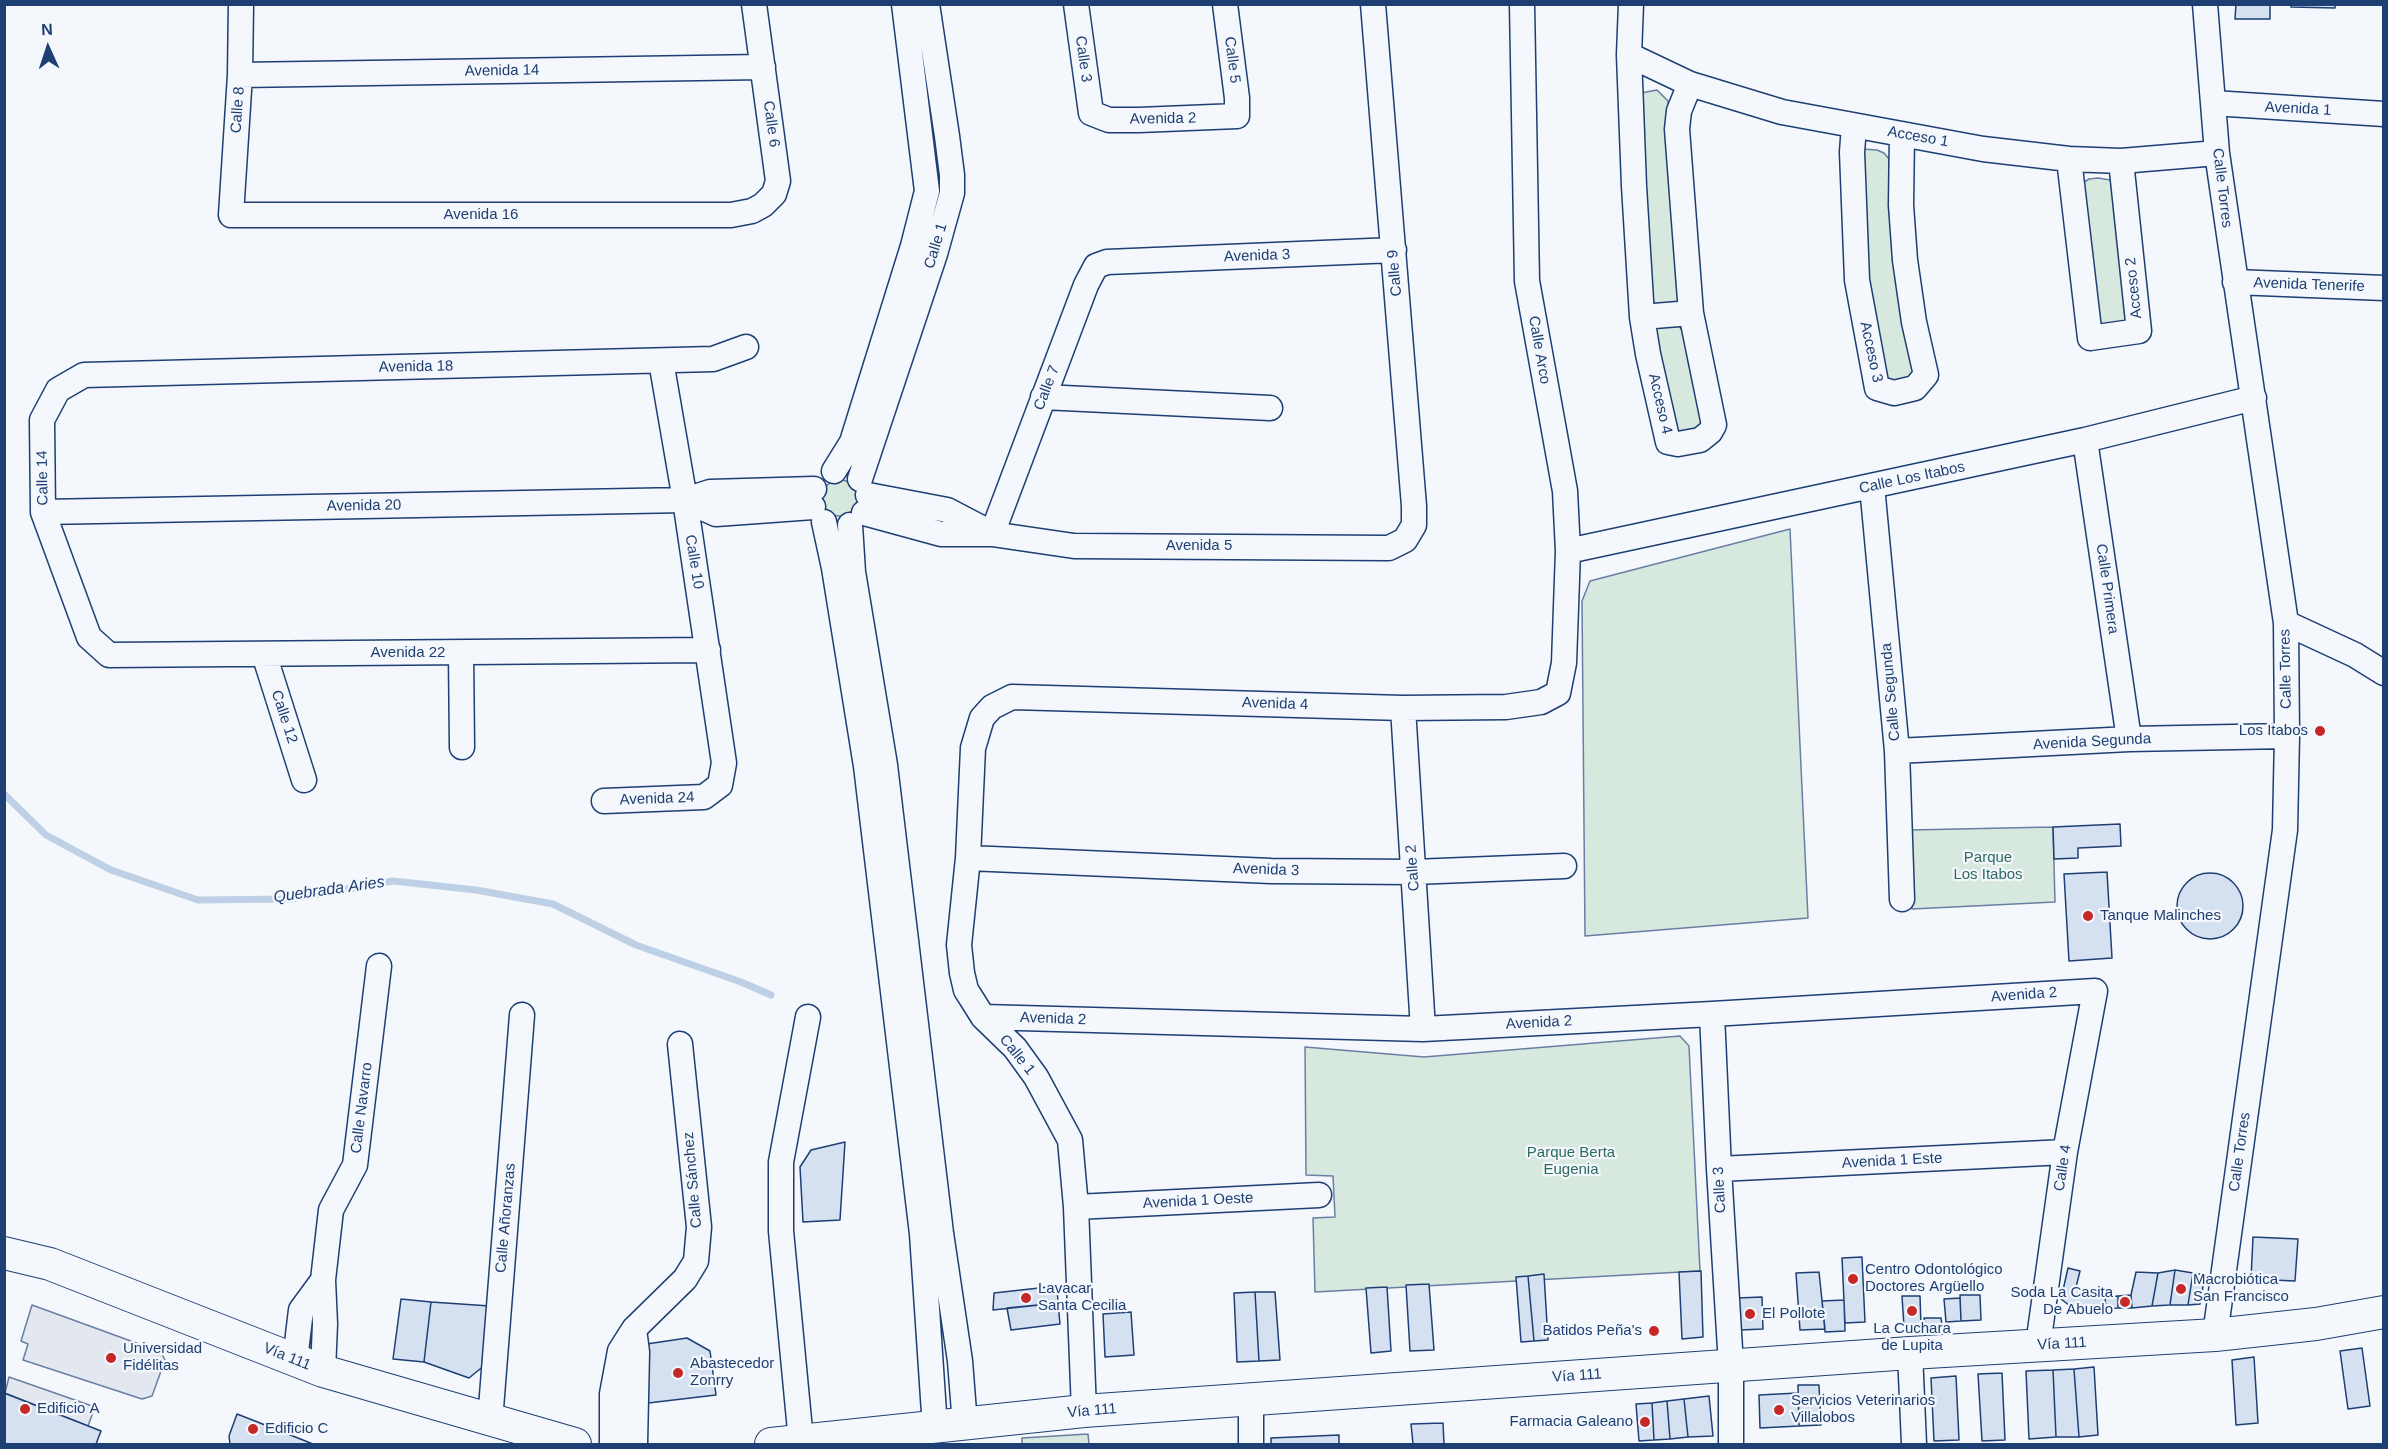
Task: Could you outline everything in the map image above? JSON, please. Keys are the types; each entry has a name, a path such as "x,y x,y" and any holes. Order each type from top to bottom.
{"main road":[{"name":"Vía 111","path":"4,1253 50,1264 309,1366 490,1421 575,1444"},
{"name":"Vía 111","path":"822,1442 1084,1411 1731,1365 2215,1335 2316,1324 2384,1312"}],"street":[{"name":"Calle 8","path":"231,214 240,75 241,4"},
{"name":"Calle 6","path":"731,215 752,211 763,205 774,194 778,181 754,4"},
{"name":"Calle 1","path":"861,503 924,250 927,183 904,4"},
{"name":"Calle 1","path":"817,506 825,475 834,471 852,442 924,250 951,194 952,175 927,4"},
{"name":"Calle 3","path":"1076,4 1091,113"},
{"name":"Calle 5","path":"1225,4 1237,98 1237,116"},
{"name":"Calle 9","path":"1373,4 1414,506 1414,525 1406,540"},
{"name":"Calle Arco","path":"1522,4 1527,281 1565,491 1568,551 1564,663 1558,693"},
{"name":"Acceso 4","path":"1631,4 1629,55 1636,239 1642,317 1668,442 1678,444 1700,440 1710,432 1714,424 1691,313 1677,129 1679,111 1690,84"},
{"name":"Calle Torres","path":"2205,4 2217,153 2286,623 2287,736 2285,830 2215,1335"},
{"name":"Acceso 1","path":"1629,55 1690,84 1782,112 1983,149 2069,159 2121,161 2217,153"},
{"name":"Avenida 14","path":"240,75 763,66"},
{"name":"Avenida 1","path":"2213,104 2384,114"},
{"name":"Avenida 2","path":"1091,113 1109,120 1237,116"},
{"name":"Acceso 3","path":"1854,126 1852,152 1857,280 1877,388 1894,393 1915,388 1926,375 1914,322 1905,260 1901,205 1902,134"},
{"name":"Acceso 2","path":"2069,159 2090,338 2139,331 2121,161"},
{"name":"Avenida 16","path":"231,214 731,215"},
{"name":"Avenida 3","path":"1120,262 1394,250"},
{"name":"Calle 7","path":"992,534 1086,285 1096,266 1107,262 1120,262"},
{"name":"Avenida Tenerife","path":"2235,282 2384,288"},
{"path":"1642,317 1691,313"},
{"name":"Avenida 18","path":"84,375 713,359 746,347"},
{"name":"Calle 10","path":"661,361 685,500 724,763"},
{"name":"Calle 14","path":"84,375 58,390 42,420 43,512 89,638 109,655"},
{"path":"1043,397 1270,408"},
{"name":"Calle Los Itabos","path":"1568,551 2085,440 2254,398"},
{"name":"Calle Primera","path":"2085,440 2129,739"},
{"path":"834,471 852,473 861,503 853,572 931,1234 950,1426"},
{"name":"Calle Segunda","path":"1872,486 1897,751 1902,899"},
{"name":"Avenida 20","path":"43,512 685,500 710,492 817,506 841,527 861,503"},
{"name":"Avenida 5","path":"861,503 947,510 992,534 1074,546 1389,548 1406,540"},
{"path":"817,506 834,568 875,766"},
{"path":"2286,623 2355,655 2384,673"},
{"name":"Avenida 22","path":"109,655 708,650"},
{"path":"461,653 462,747"},
{"name":"Calle 12","path":"264,654 304,780"},
{"name":"Avenida 4","path":"992,707 1012,697 1041,697 1403,708 1506,707 1541,702 1558,693"},
{"name":"Calle 1","path":"992,707 981,718 973,748 968,858 959,945 962,973 966,990 983,1017 1015,1048 1036,1077 1070,1140 1076,1207 1084,1411"},
{"name":"Calle 2","path":"1403,708 1422,1029"},
{"name":"Avenida Segunda","path":"1897,751 2129,739 2287,736"},
{"name":"Avenida 24","path":"604,801 704,797 720,785 724,763"},
{"name":"Avenida 3","path":"968,858 1271,871 1414,872 1564,866"},
{"name":"Calle Navarro","path":"309,1366 301,1310 323,1280 331,1210 355,1165 379,966"},
{"name":"Avenida 2","path":"983,1017 1422,1029 2095,991"},
{"name":"Calle 4","path":"2038,1345 2066,1152 2095,991"},
{"name":"Calle 3","path":"1712,1014 1731,1365"},
{"name":"Calle Añoranzas","path":"490,1421 522,1015"},
{"path":"808,1017 781,1162 781,1231 822,1442"},
{"name":"Calle Sánchez","path":"612,1444 612,1394 620,1351 634,1329 685,1279 696,1261 699,1227 680,1044"},
{"name":"Avenida 1 Este","path":"1719,1169 2066,1152"},
{"name":"Avenida 1 Oeste","path":"1076,1207 1319,1195"},
{"path":"634,1329 637,1352 635,1444"},
{"path":"1910,1353 1914,1444"},
{"path":"1731,1365 1731,1444"},
{"path":"1251,1399 1251,1444"}],"green space":[{"path":"1657,90 1668,101 1679,302 1652,309 1641,93"},
{"path":"1862,149 1877,150 1889,159 1896,274 1915,371 1910,383 1881,381 1861,277"},
{"path":"2089,179 2110,180 2117,185 2131,323 2101,330 2081,184"},
{"path":"1678,325 1682,330 1703,425 1678,439 1653,328"},
{"path":"840,480 853,485 858,498 853,511 840,516 827,511 822,498 827,485"},
{"path":"1790,529 1808,918 1585,936 1582,601 1590,581"},
{"name":"Parque Los Itabos","path":"2053,827 2055,902 1912,909 1910,830"},
{"name":"Parque Berta Eugenia","path":"1680,1036 1689,1046 1700,1271 1315,1292 1313,1218 1335,1217 1333,1176 1306,1175 1305,1047 1424,1057"},
{"path":"1088,1434 1089,1444 1022,1444 1022,1438"}],"shaded area":[{"path":"32,1305 161,1352 165,1360 152,1396 142,1399 23,1360 28,1344 21,1341"},
{"path":"9,1377 95,1407 88,1426 5,1393"}],"building":[{"path":"2236,4 2270,4 2270,19 2235,19"},
{"path":"2291,4 2335,4 2335,8 2291,7"},
{"path":"2120,824 2121,846 2078,848 2078,858 2054,859 2053,827"},
{"name":"Tanque Malinches","path":"2107,872 2112,958 2069,961 2064,874"},
{"name":"Tanque Malinches","path":"2203,873 2217,873 2229,878 2238,887 2243,906 2241,919 2234,930 2217,939 2203,939 2191,934 2182,925 2177,913 2177,899 2182,887 2191,878"},
{"path":"845,1142 840,1220 803,1222 800,1167 811,1150"},
{"path":"2253,1237 2298,1239 2295,1281 2251,1279"},
{"name":"Centro Odontológico Doctores Argüello","path":"1862,1257 1865,1322 1845,1323 1842,1258"},
{"path":"2068,1268 2080,1271 2076,1287 2078,1290 2105,1297 2106,1309 2074,1309 2061,1299"},
{"name":"Macrobiótica San Francisco","path":"2175,1270 2193,1273 2188,1305 2170,1305"},
{"path":"2175,1270 2170,1305 2152,1306 2158,1273"},
{"path":"1701,1271 1703,1337 1682,1339 1679,1272"},
{"path":"1819,1272 1825,1329 1800,1330 1796,1273"},
{"path":"2136,1272 2158,1273 2152,1306 2132,1308 2131,1295"},
{"path":"2193,1273 2205,1275 2200,1304 2188,1305"},
{"path":"1544,1274 1548,1340 1534,1341 1528,1276"},
{"path":"1528,1276 1534,1341 1521,1342 1516,1277"},
{"path":"1429,1284 1434,1350 1410,1351 1406,1285"},
{"name":"Lavacar Santa Cecilia","path":"1057,1286 1058,1303 993,1310 994,1293"},
{"path":"1387,1287 1391,1351 1371,1353 1366,1288"},
{"path":"1255,1292 1275,1292 1280,1360 1259,1361"},
{"path":"1255,1292 1259,1361 1237,1362 1234,1293"},
{"path":"1960,1295 1980,1295 1981,1320 1961,1321"},
{"name":"Soda La Casita De Abuelo","path":"2131,1295 2132,1308 2118,1308 2118,1296"},
{"name":"La Cuchara de Lupita","path":"1902,1296 1920,1296 1921,1326 1904,1327"},
{"path":"2118,1296 2118,1308 2106,1309 2105,1297"},
{"name":"El Pollote","path":"1762,1297 1763,1329 1740,1330 1737,1298"},
{"path":"1960,1298 1961,1321 1946,1322 1944,1299"},
{"path":"401,1299 431,1302 424,1362 393,1359"},
{"path":"1844,1300 1845,1331 1825,1332 1822,1301"},
{"path":"431,1302 490,1306 485,1365 469,1378 424,1362"},
{"path":"1058,1303 1060,1324 1011,1330 1007,1308"},
{"path":"1131,1312 1134,1355 1105,1357 1103,1314"},
{"path":"1924,1318 1941,1318 1942,1325 1925,1326"},
{"name":"Abastecedor Zonrry","path":"687,1338 710,1351 716,1395 648,1403 640,1345"},
{"path":"2362,1348 2370,1406 2348,1409 2340,1351"},
{"path":"2254,1357 2258,1423 2236,1425 2232,1360"},
{"path":"2094,1367 2098,1435 2079,1437 2074,1369"},
{"path":"2074,1369 2079,1437 2056,1437 2053,1370"},
{"path":"2053,1370 2056,1437 2029,1439 2026,1371"},
{"path":"2002,1373 2005,1440 1982,1441 1978,1374"},
{"path":"1956,1376 1959,1440 1934,1441 1931,1378"},
{"path":"1798,1385 1819,1385 1821,1425 1799,1426"},
{"name":"Edificio A","path":"4,1393 101,1431 96,1444 4,1444"},
{"name":"Servicios Veterinarios Villalobos","path":"1798,1393 1799,1426 1760,1428 1759,1395"},
{"path":"1709,1396 1713,1436 1688,1437 1684,1399"},
{"path":"1684,1399 1688,1437 1670,1439 1667,1401"},
{"path":"1667,1401 1670,1439 1654,1440 1652,1403"},
{"name":"Farmacia Galeano","path":"1652,1403 1654,1440 1639,1441 1636,1404"},
{"name":"Edificio C","path":"237,1414 313,1444 230,1444 229,1436"},
{"path":"1443,1423 1444,1444 1413,1444 1411,1424"},
{"path":"1339,1435 1339,1444 1271,1444 1271,1438"}],"waterway":[{"name":"Quebrada Aries","path":"4,794 46,835 111,870 198,900 290,899 393,881 476,890 553,904 636,945 771,995"}],"place":[{"name":"Los Itabos","path":"2320,731"},
{"name":"Tanque Malinches","path":"2088,916"},
{"name":"Centro Odontológico Doctores Argüello","path":"1853,1279"},
{"name":"Macrobiótica San Francisco","path":"2181,1289"},
{"name":"Lavacar Santa Cecilia","path":"1026,1298"},
{"name":"Soda La Casita De Abuelo","path":"2125,1302"},
{"name":"La Cuchara de Lupita","path":"1912,1311"},
{"name":"El Pollote","path":"1750,1314"},
{"name":"Batidos Peña's","path":"1654,1331"},
{"name":"Universidad Fidélitas","path":"111,1358"},
{"name":"Abastecedor Zonrry","path":"678,1373"},
{"name":"Edificio A","path":"25,1409"},
{"name":"Servicios Veterinarios Villalobos","path":"1779,1410"},
{"name":"Farmacia Galeano","path":"1645,1422"},
{"name":"Edificio C","path":"253,1429"}]}
